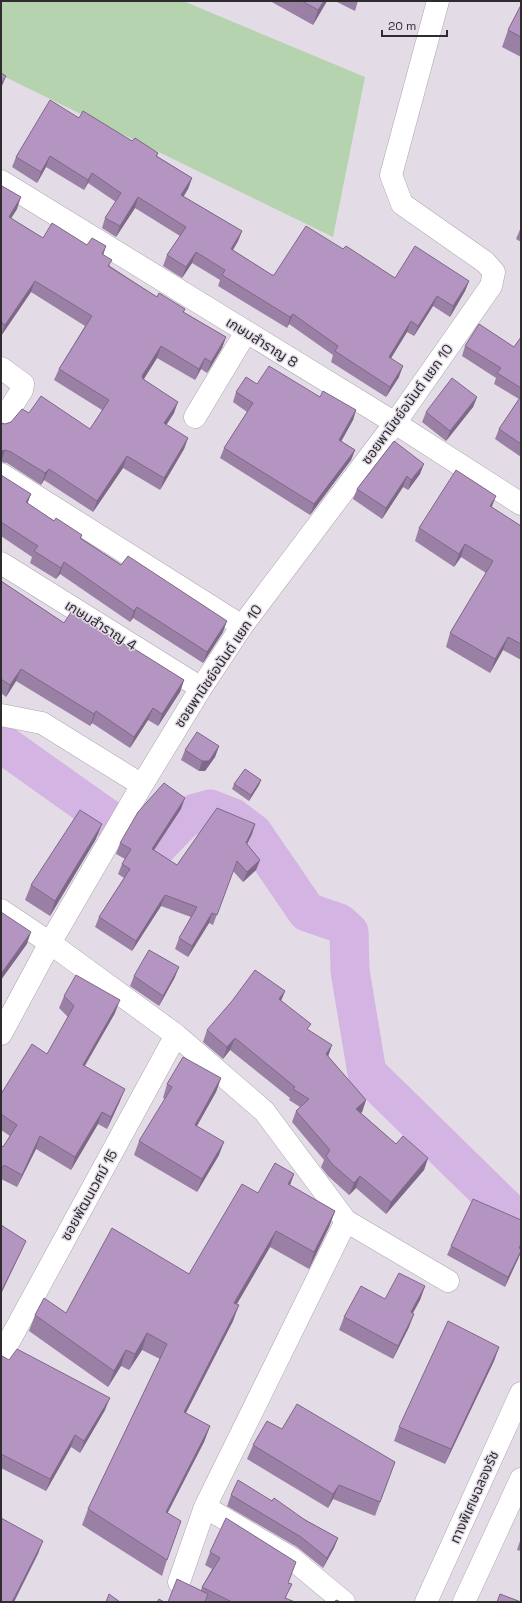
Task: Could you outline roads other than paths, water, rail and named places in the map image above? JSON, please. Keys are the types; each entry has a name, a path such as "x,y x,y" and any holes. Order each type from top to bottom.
{"main road":[{"name":"ซอยพานิชย์อนันต์ แยก 10","path":"1,1034 50,943 106,846 201,688 242,626 395,423 492,286 494,272 486,262 402,204 391,175 438,1"},
{"name":"เกษมสำราญ 8","path":"1,181 395,423 521,504"},
{"path":"195,416 246,332"},
{"path":"1,368 23,384 22,390 1,423"},
{"path":"1,474 242,626"},
{"name":"เกษมสำราญ 4","path":"1,563 201,688"},
{"path":"1,716 42,723 137,794"},
{"path":"1,910 50,943 176,1035 264,1110 346,1221 448,1281"},
{"name":"ซอยพัฒนเวศม์ 15","path":"1,1356 176,1035"},
{"path":"179,1582 205,1507 346,1221"},
{"name":"ทางพิเศษฉลองรัช","path":"426,1602 521,1393"},
{"path":"464,1602 521,1479"},
{"path":"205,1507 292,1558 344,1602"}],"waterway":[{"path":"1,743 139,841 156,848 183,820 195,813 210,809 233,818 253,833 307,912 339,923 349,932 350,971 367,1073 509,1212 521,1220"}]}
